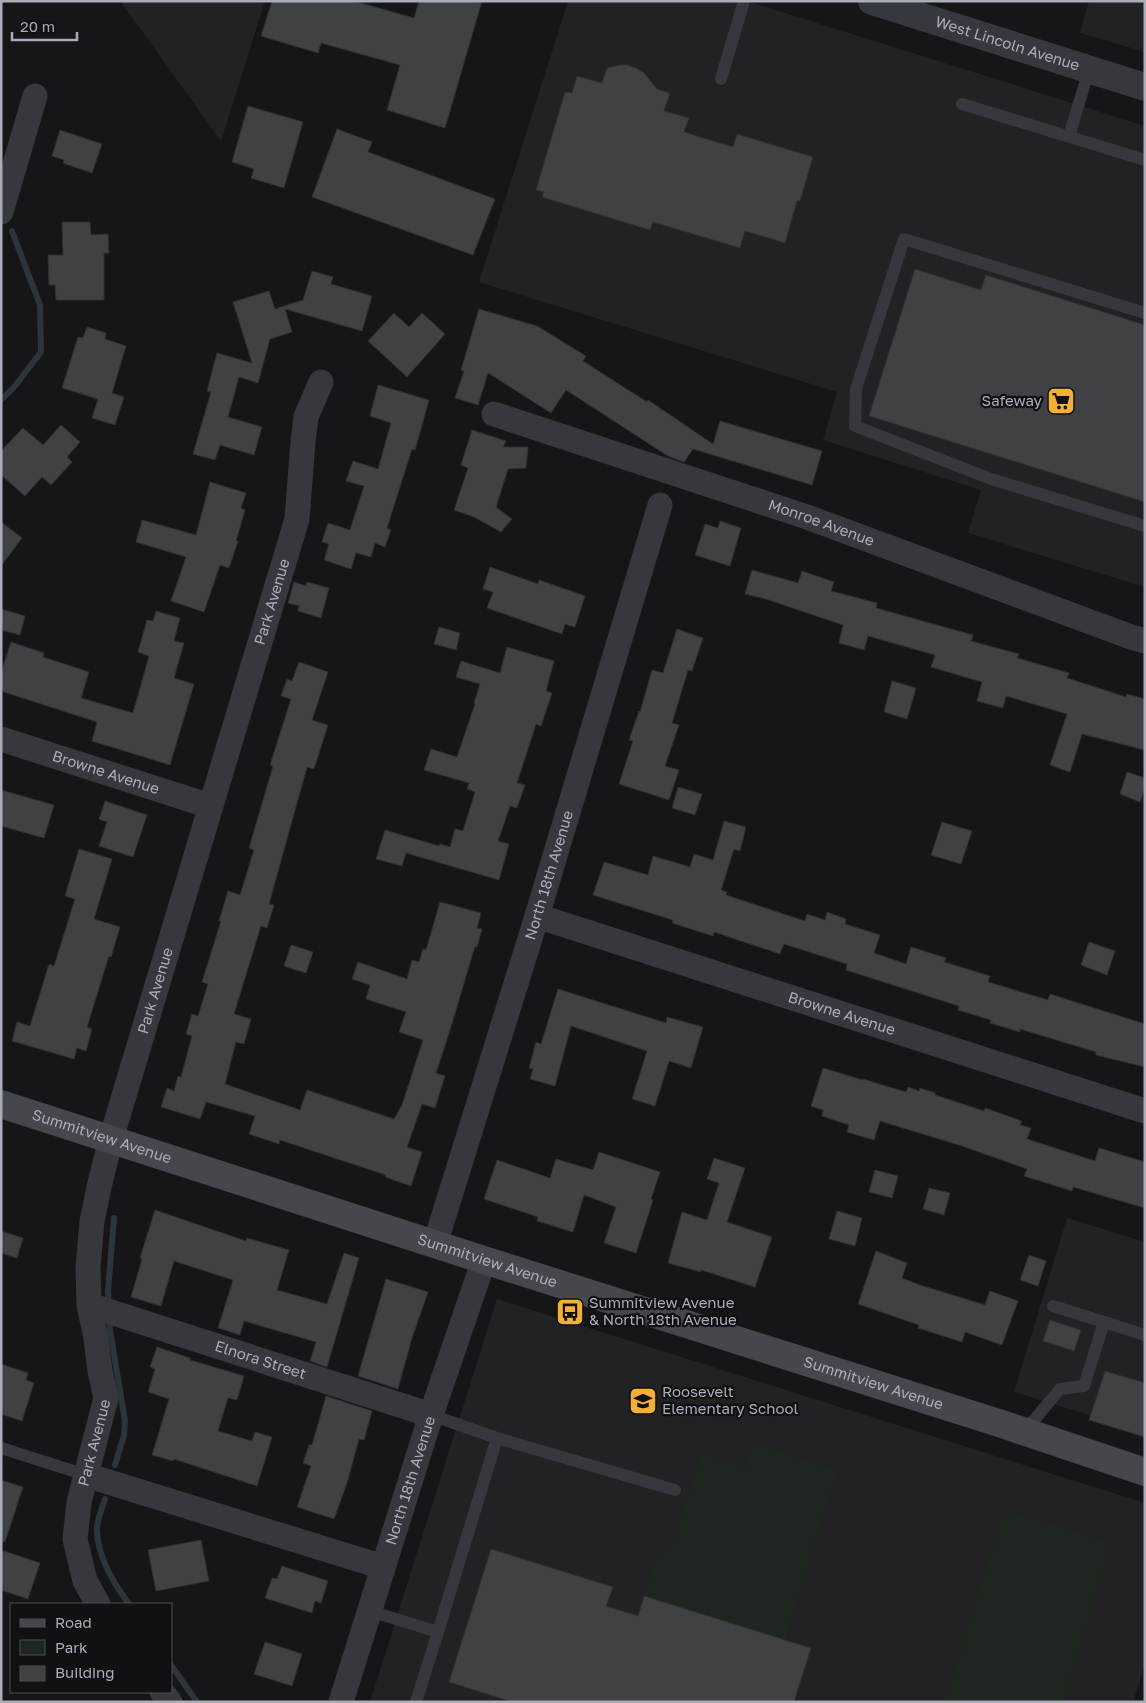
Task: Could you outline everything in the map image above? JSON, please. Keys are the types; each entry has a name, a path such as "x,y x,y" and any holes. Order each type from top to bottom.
{"main road":[{"name":"Summitview Avenue","path":"1,1104 1145,1472"}],"street":[{"name":"West Lincoln Avenue","path":"872,1 920,9 1089,70 1145,87"},
{"path":"1,212 35,96"},
{"name":"Park Avenue","path":"97,1603 85,1581 74,1539 79,1502 106,1398 96,1338 102,1309 88,1268 92,1221 111,1139 297,519 306,417 321,382"},
{"name":"Monroe Avenue","path":"494,414 807,517 1145,641"},
{"name":"North 18th Avenue","path":"435,1244 537,916 660,505"},
{"name":"Browne Avenue","path":"1,739 210,806"},
{"name":"Browne Avenue","path":"537,916 1145,1111"},
{"name":"North 18th Avenue","path":"341,1702 430,1415 484,1260"},
{"name":"Elnora Street","path":"102,1309 430,1415"},
{"path":"86,1475 383,1567"}],"lane":[{"path":"721,79 744,1"},
{"path":"1069,136 1089,70"},
{"path":"962,104 1145,160"},
{"path":"1145,313 904,239 856,389 855,426 991,479 1145,526"},
{"path":"1053,1306 1145,1335"},
{"path":"1024,1432 1060,1389 1084,1386 1104,1322"},
{"path":"430,1415 498,1438 675,1490"},
{"path":"416,1702 498,1438"},
{"path":"1,1448 86,1475"},
{"path":"370,1611 438,1632"}],"shaded area":[{"path":"265,1 221,141 121,2"},
{"path":"568,1 747,1 1145,126 1145,587 968,533 981,490 823,440 837,392 479,282"},
{"path":"1089,1 1145,1 1145,52 1080,33"},
{"path":"1067,1218 1145,1242 1145,1432 1014,1392"},
{"name":"Roosevelt Elementary School","path":"497,1299 1145,1503 1145,1663 1133,1702 370,1702"}],"green space":[{"path":"752,1443 839,1470 785,1640 644,1596 655,1559 672,1545 701,1452 745,1466"},
{"path":"1003,1509 1112,1542 1064,1702 945,1702"}],"building":[{"path":"272,1 354,1 414,18 419,1 482,1 445,128 387,110 400,65 321,43 318,53 261,36"},
{"path":"619,65 636,68 644,73 657,89 670,93 664,111 689,118 684,132 733,147 737,134 813,157 800,201 797,201 785,243 745,231 740,248 653,222 650,230 542,197 544,192 536,190 565,92 572,93 577,76 602,83 607,68"},
{"path":"248,106 303,122 284,188 251,178 254,169 232,162"},
{"path":"337,129 372,142 368,152 495,199 473,255 312,197"},
{"path":"60,130 102,144 92,173 63,163 64,160 52,156"},
{"path":"62,222 90,222 91,235 108,234 109,253 104,253 104,300 56,300 55,285 49,285 48,255 63,255"},
{"path":"915,269 981,290 986,275 1145,325 1145,502 869,416"},
{"path":"312,271 333,277 331,284 372,296 362,331 285,309 292,332 270,339 258,383 239,377 228,417 262,427 254,455 220,445 215,460 193,454 211,392 207,391 217,353 252,363 233,302 269,291 275,309 303,300"},
{"path":"479,309 537,326 586,356 583,361 647,402 648,400 713,444 720,421 822,451 812,485 693,449 684,462 668,456 566,390 551,413 488,373 478,405 455,398 464,371 461,370"},
{"path":"394,313 409,327 422,313 445,334 407,377 368,341"},
{"path":"87,327 106,333 105,339 126,346 112,393 124,397 115,425 92,418 98,399 62,388 78,337 83,338"},
{"path":"378,385 429,400 415,450 412,449 387,528 391,530 385,547 375,543 371,557 356,553 351,569 324,560 329,544 322,542 328,523 350,530 364,486 346,481 353,461 378,469 391,423 370,416"},
{"path":"61,425 80,442 67,457 72,462 51,485 42,477 25,496 1,475 1,451 23,428 43,445"},
{"path":"472,430 506,441 503,447 528,447 526,468 508,469 496,507 512,519 501,532 474,517 454,510 468,468 461,465"},
{"path":"210,482 246,493 241,508 245,510 236,541 238,541 229,568 220,565 204,612 171,601 186,557 136,542 142,520 196,535"},
{"path":"720,521 741,528 730,566 695,555 705,524 718,528"},
{"path":"1,522 22,538 1,566"},
{"path":"490,567 538,584 539,580 585,596 575,627 565,624 562,634 487,608 493,592 483,589"},
{"path":"752,570 798,583 802,571 834,582 831,591 877,603 876,608 973,635 971,641 1019,654 1017,658 1069,673 1067,678 1126,697 1127,694 1145,699 1145,750 1082,734 1070,772 1050,765 1067,714 1006,696 1003,708 977,701 982,682 931,667 935,655 868,636 864,650 839,643 843,625 766,599 745,594"},
{"path":"294,582 306,586 307,582 329,588 321,618 298,611 299,606 288,603"},
{"path":"1,609 25,616 20,635 1,630"},
{"path":"156,611 180,618 174,641 184,643 174,678 194,684 170,765 92,741 97,722 1,691 1,673 11,642 44,653 43,657 89,672 81,698 133,713 149,656 138,652 147,620 153,621"},
{"path":"439,627 460,633 456,650 434,644"},
{"path":"677,629 703,638 692,671 688,670 672,723 679,725 665,766 679,770 669,800 619,784 633,741 629,740 640,712 652,670 663,673"},
{"path":"507,647 554,661 546,691 552,693 541,726 536,724 517,783 525,785 517,808 510,806 498,841 509,844 499,880 406,853 402,866 376,859 385,830 439,846 440,844 450,847 455,829 463,831 475,792 467,789 469,783 424,770 431,749 457,757 475,704 480,684 456,677 461,661 500,673"},
{"path":"299,662 328,672 312,720 328,725 314,769 307,767 269,904 274,905 267,928 261,926 234,1014 251,1019 244,1044 236,1042 225,1084 300,1110 307,1090 394,1119 402,1105 423,1040 399,1032 406,1012 366,999 370,985 352,979 358,962 407,979 412,960 419,962 423,949 426,950 440,902 481,913 477,928 482,929 477,947 475,946 436,1073 445,1076 435,1108 422,1104 407,1147 422,1152 411,1186 385,1177 386,1175 280,1140 279,1144 249,1134 255,1116 206,1102 200,1119 161,1107 167,1088 174,1091 178,1076 181,1077 192,1036 186,1034 192,1014 198,1016 208,984 202,982 221,921 219,921 228,891 240,895 254,850 249,848 273,766 270,765 291,699 281,696 287,679 292,681"},
{"path":"892,681 916,688 907,719 884,712"},
{"path":"1127,772 1145,778 1145,787 1140,802 1120,794"},
{"path":"678,787 702,794 695,815 672,808"},
{"path":"1,790 54,805 44,838 1,826"},
{"path":"105,801 147,815 133,857 99,846 107,822 99,819"},
{"path":"724,821 746,827 740,851 734,849 721,890 727,892 726,895 805,921 807,914 825,920 827,912 846,919 845,924 880,935 874,953 906,964 911,947 946,958 944,962 990,976 988,982 1048,1000 1050,994 1145,1024 1145,1067 1096,1055 1096,1052 1020,1029 1020,1032 990,1023 991,1020 958,1010 959,1006 846,970 847,964 784,944 780,954 714,932 713,936 672,923 673,920 593,895 604,862 648,875 653,856 690,867 694,854 713,860"},
{"path":"942,822 972,831 961,864 931,855"},
{"path":"79,849 112,859 94,919 120,927 87,1027 92,1029 86,1051 77,1048 74,1059 12,1041 17,1022 30,1026 49,964 54,966 75,899 65,896"},
{"path":"1089,942 1115,951 1107,975 1081,965"},
{"path":"291,945 313,952 306,973 284,966"},
{"path":"558,989 666,1023 667,1017 703,1027 691,1068 669,1061 655,1106 632,1099 647,1051 571,1026 555,1086 530,1079 533,1069 529,1068 536,1042 541,1044"},
{"path":"823,1068 906,1092 908,1087 919,1091 920,1088 935,1093 935,1095 984,1111 985,1108 1022,1121 1020,1125 1031,1128 1027,1139 1095,1161 1099,1148 1145,1162 1145,1208 1073,1187 1072,1191 1024,1176 1027,1169 962,1146 880,1121 874,1140 847,1132 849,1125 822,1116 823,1110 811,1106"},
{"path":"599,1152 660,1172 636,1253 604,1243 616,1207 584,1195 573,1232 537,1221 538,1217 484,1199 497,1160 550,1178 556,1159 593,1170"},
{"path":"714,1158 745,1168 727,1222 772,1237 755,1287 701,1270 701,1272 668,1263 682,1212 707,1220 719,1183 707,1179"},
{"path":"875,1170 898,1176 892,1198 869,1192"},
{"path":"929,1188 950,1193 944,1215 923,1209"},
{"path":"155,1210 246,1241 247,1238 289,1250 277,1290 327,1304 344,1253 359,1258 327,1367 310,1361 316,1342 244,1321 240,1335 218,1328 233,1280 174,1261 161,1306 131,1297 142,1259 140,1258"},
{"path":"837,1211 862,1218 855,1246 829,1239"},
{"path":"1,1231 23,1238 17,1258 1,1253"},
{"path":"876,1251 907,1263 902,1278 920,1285 985,1305 990,1291 1018,1301 1002,1345 965,1332 962,1342 918,1328 919,1325 858,1304"},
{"path":"1029,1255 1046,1261 1038,1286 1020,1280"},
{"path":"386,1279 428,1292 412,1338 398,1389 358,1376"},
{"path":"1050,1320 1081,1330 1074,1351 1043,1341"},
{"path":"157,1347 190,1358 190,1360 244,1376 237,1400 228,1398 218,1431 252,1441 255,1432 272,1437 257,1486 174,1459 173,1461 152,1455 169,1399 148,1392 155,1369 150,1367"},
{"path":"1,1364 28,1373 26,1380 34,1383 22,1421 1,1414"},
{"path":"1105,1371 1145,1383 1145,1437 1089,1420"},
{"path":"326,1396 372,1411 364,1440 359,1439 347,1483 334,1519 297,1507 311,1466 303,1463 309,1445 312,1445"},
{"path":"1,1480 23,1487 5,1542 1,1541"},
{"path":"201,1540 209,1581 156,1591 148,1550"},
{"path":"491,1549 613,1587 606,1606 638,1616 644,1596 811,1648 794,1702 512,1702 449,1682"},
{"path":"1,1550 40,1563 28,1599 1,1590"},
{"path":"282,1566 328,1581 321,1603 315,1601 312,1613 265,1598 272,1578 277,1579"},
{"path":"265,1642 302,1654 292,1686 254,1674"}],"waterway":[{"path":"1,400 15,386 41,352 40,305 12,231"},
{"path":"109,1306 108,1291 114,1218"},
{"path":"109,1316 125,1421 124,1435 115,1465"},
{"path":"105,1499 97,1525 100,1549 107,1569 128,1603"},
{"path":"172,1666 197,1702"}],"place":[{"name":"Safeway","path":"1061,401"},
{"name":"Summitview Avenue & North 18th Avenue","path":"570,1312"},
{"name":"Roosevelt Elementary School","path":"643,1401"}]}
